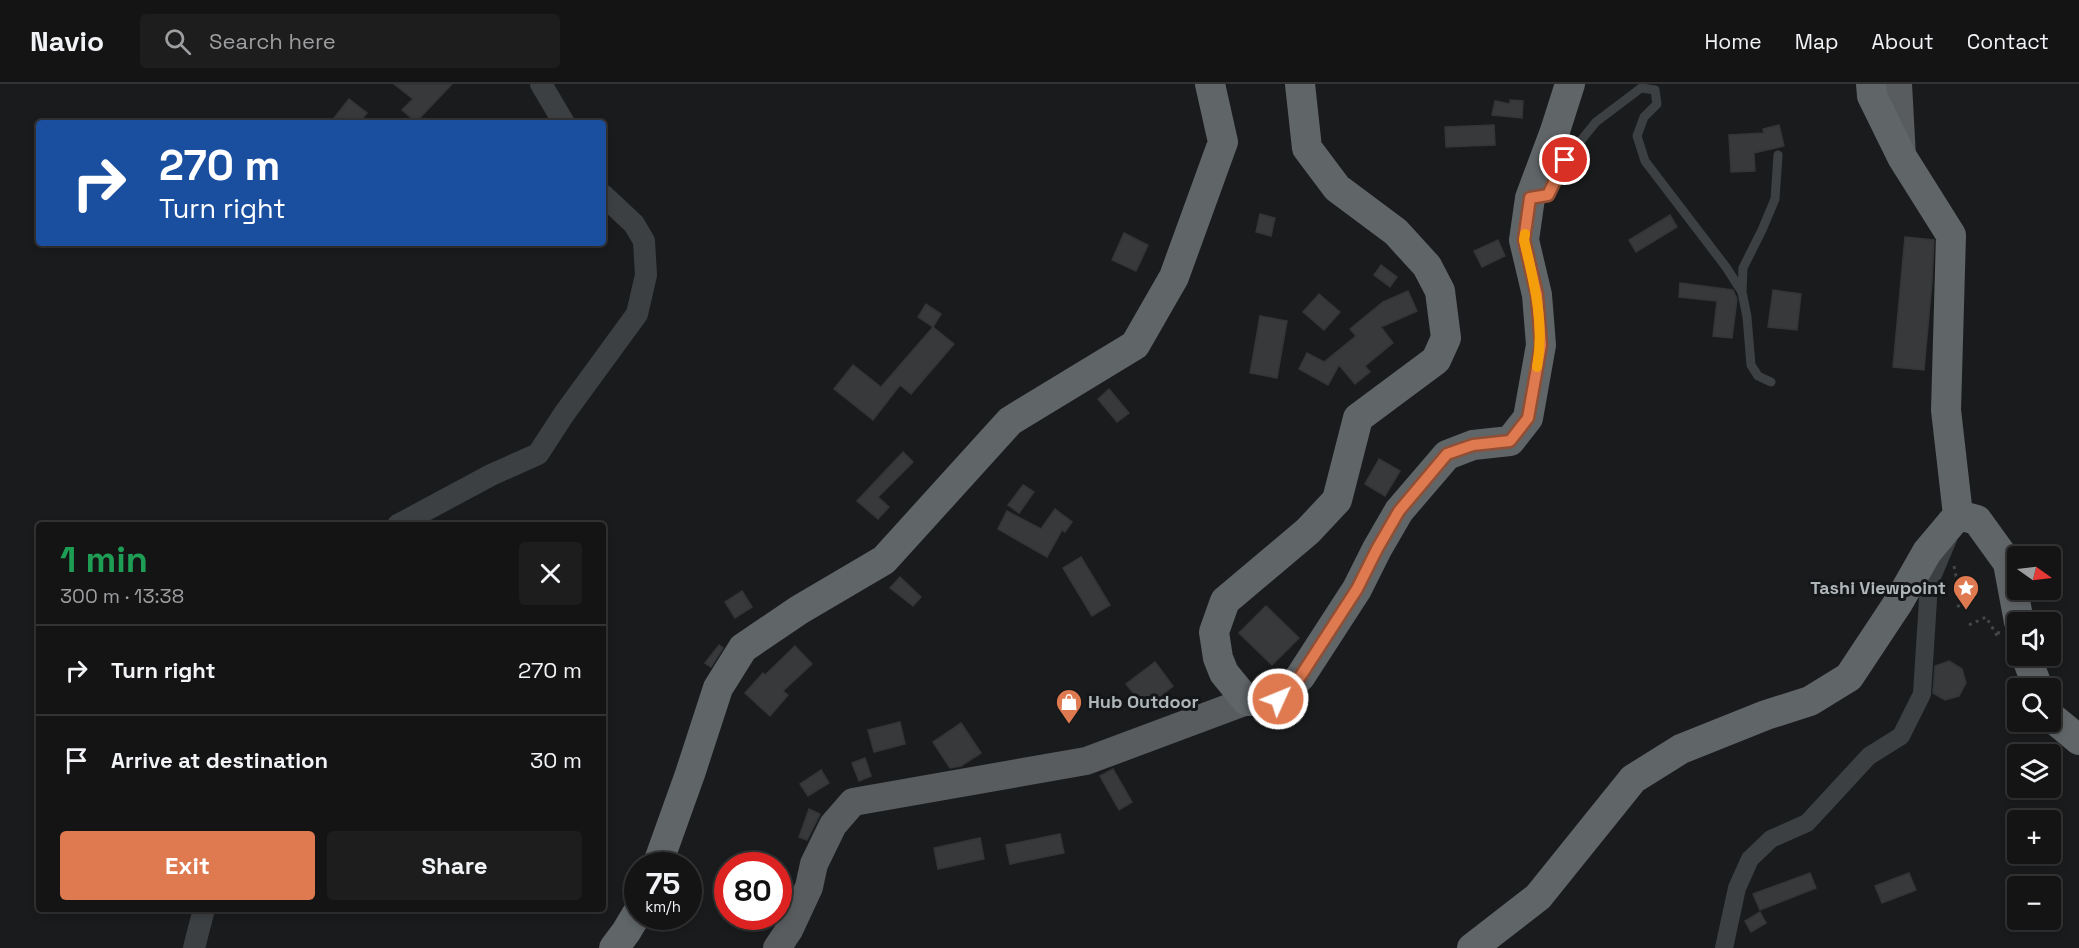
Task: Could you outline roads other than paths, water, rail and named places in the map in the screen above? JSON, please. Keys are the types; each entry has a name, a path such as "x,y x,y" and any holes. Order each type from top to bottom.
{"highway":[{"path":"662,852 718,688 743,648 799,610 884,560 1010,421 1135,345 1174,277 1223,142 1210,84"},
{"path":"1300,84 1307,148 1337,188 1396,232 1427,266 1440,291 1446,338 1437,360 1358,418 1337,500 1308,531 1225,601 1214,632 1218,658 1224,673 1247,701 1278,699 1300,677 1357,589 1399,511 1447,454 1473,445 1510,441 1528,418 1541,345 1537,295 1524,240 1530,198 1570,84"},
{"path":"1472,948 1538,897 1634,779 1681,749 1766,715 1810,701 1849,677 1898,603 1927,552 1958,515 1946,410 1951,235 1902,157 1872,96 1871,84"},
{"path":"1958,515 1977,520 2008,562 2017,612"},
{"path":"2061,725 2079,740"},
{"path":"614,948 628,930"}],"main road":[{"path":"1898,84 1902,157"},
{"path":"777,948 789,930 804,898 814,864 833,825 854,802 1086,761 1247,701"}],"street":[{"path":"541,84 562,120"},
{"path":"404,522 491,475 538,454 564,414 637,314 646,275 644,241 634,224 606,198"},
{"path":"1724,948 1737,888 1750,859 1771,839 1807,823 1869,756 1901,736 1922,694 1929,585 1958,515"},
{"path":"194,948 203,912"}],"lane":[{"path":"1530,198 1548,195 1565,160 1596,122 1641,88 1655,90 1657,104 1644,117 1637,136 1645,161 1726,267 1742,292"},
{"path":"1771,382 1758,376 1751,365 1742,292 1743,268 1775,199 1778,155"}],"place":[{"name":"Tashi Viewpoint","path":"1966,611"},
{"name":"Hub Outdoor","path":"1069,725"}]}
